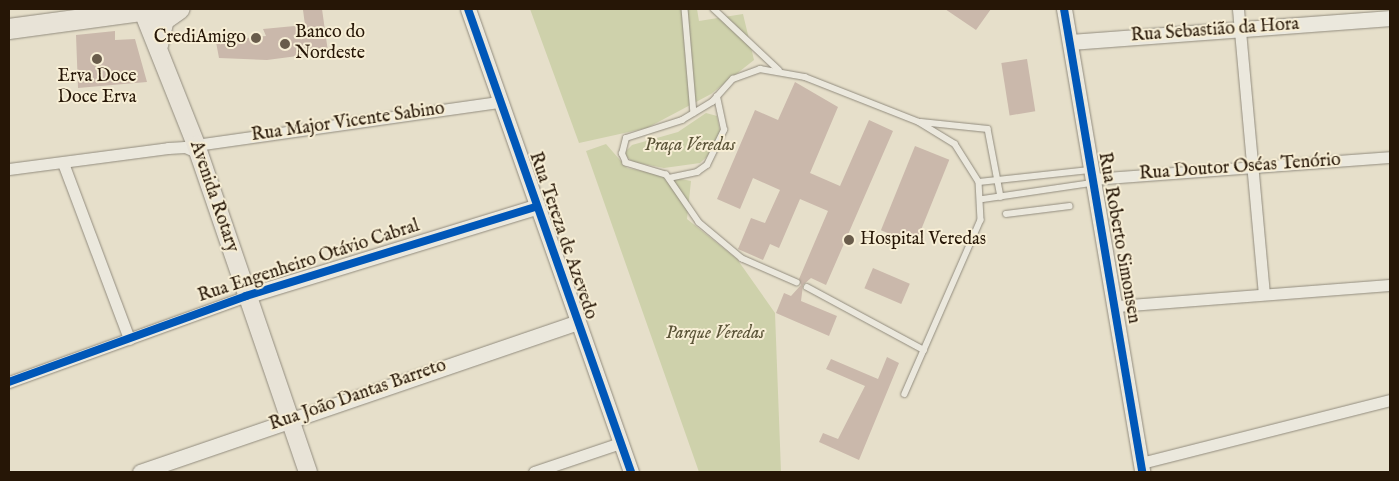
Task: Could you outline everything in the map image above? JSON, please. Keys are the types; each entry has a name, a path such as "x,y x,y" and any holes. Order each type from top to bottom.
{"highway":[{"path":"9,29 147,9"},
{"path":"158,45 164,20 180,9"}],"main road":[{"name":"Avenida Rotary","path":"147,9 158,45 198,149 246,296 308,472"}],"street":[{"name":"Rua Tereza de Azevedo","path":"468,9 576,323 631,472"},
{"name":"Rua Roberto Simonsen","path":"1064,9 1071,42 1091,177 1116,306 1141,468"},
{"path":"1238,9 1250,168 1264,293"},
{"name":"Rua Sebastião da Hora","path":"1071,42 1390,18"},
{"name":"Rua Major Vicente Sabino","path":"9,169 168,148 185,147 198,149 500,102"},
{"path":"168,148 184,141 188,124"},
{"name":"Rua Doutor Oséas Tenório","path":"1091,177 1250,168 1390,157"},
{"path":"64,163 129,339"},
{"name":"Rua Engenheiro Otávio Cabral","path":"9,382 246,296 535,206"},
{"path":"1116,306 1264,293 1390,285"},
{"name":"Rua João Dantas Barreto","path":"140,472 289,419 576,323"},
{"path":"1141,468 1390,400"},
{"path":"538,472 620,443"}],"lane":[{"path":"685,9 694,113"},
{"path":"714,9 779,70 919,122 955,144 979,182 983,199 981,220 905,394"},
{"path":"717,97 726,123 707,165 697,172 670,178 626,163 624,143 694,113 717,97 744,72 779,70"},
{"path":"919,122 988,129 1001,197"},
{"path":"979,182 1091,177"},
{"path":"983,199 1001,197 1091,177"},
{"path":"670,178 699,223 713,235 742,259 797,284"},
{"path":"1006,214 1070,206"},
{"path":"807,287 924,350"}],"green space":[{"path":"530,9 697,9 699,21 743,14 754,60 711,94 647,128 579,143"},
{"name":"Praça Veredas","path":"706,113 717,116 720,131 712,152 700,163 664,168 633,162 623,154 632,145 678,132"},
{"name":"Parque Veredas","path":"606,144 627,168 691,181 687,219 737,259 775,313 781,472 699,472 586,151"}],"building":[{"path":"322,9 328,52 267,60 219,58 216,42 221,35 228,40 266,36 263,29 305,25 303,10"},
{"path":"945,9 991,9 976,30"},
{"name":"Erva Doce Doce Erva","path":"115,31 115,40 135,39 147,82 78,88 76,35"},
{"path":"1027,59 1035,111 1010,115 1001,63"},
{"name":"Hospital Veredas","path":"795,82 838,107 810,173 840,186 869,120 893,131 826,285 811,278 803,285 801,301 837,316 829,336 776,313 784,293 791,296 801,285 799,279 828,211 800,199 779,248 770,244 763,260 738,249 751,218 765,223 780,190 753,178 740,209 717,199 755,110 778,120"},
{"path":"915,146 949,160 915,244 881,230"},
{"path":"873,268 910,284 901,304 864,288"},
{"path":"887,357 899,363 859,460 819,442 823,433 838,439 865,386 826,369 831,359 878,379"}],"cycle path":[{"path":"468,9 631,472"},
{"path":"1064,9 1142,472"},
{"path":"9,382 246,296 535,207"}],"place":[{"name":"CrediAmigo","path":"256,38"},
{"name":"Banco do Nordeste","path":"285,44"},
{"name":"Erva Doce Doce Erva","path":"97,59"},
{"name":"Hospital Veredas","path":"849,240"}]}
